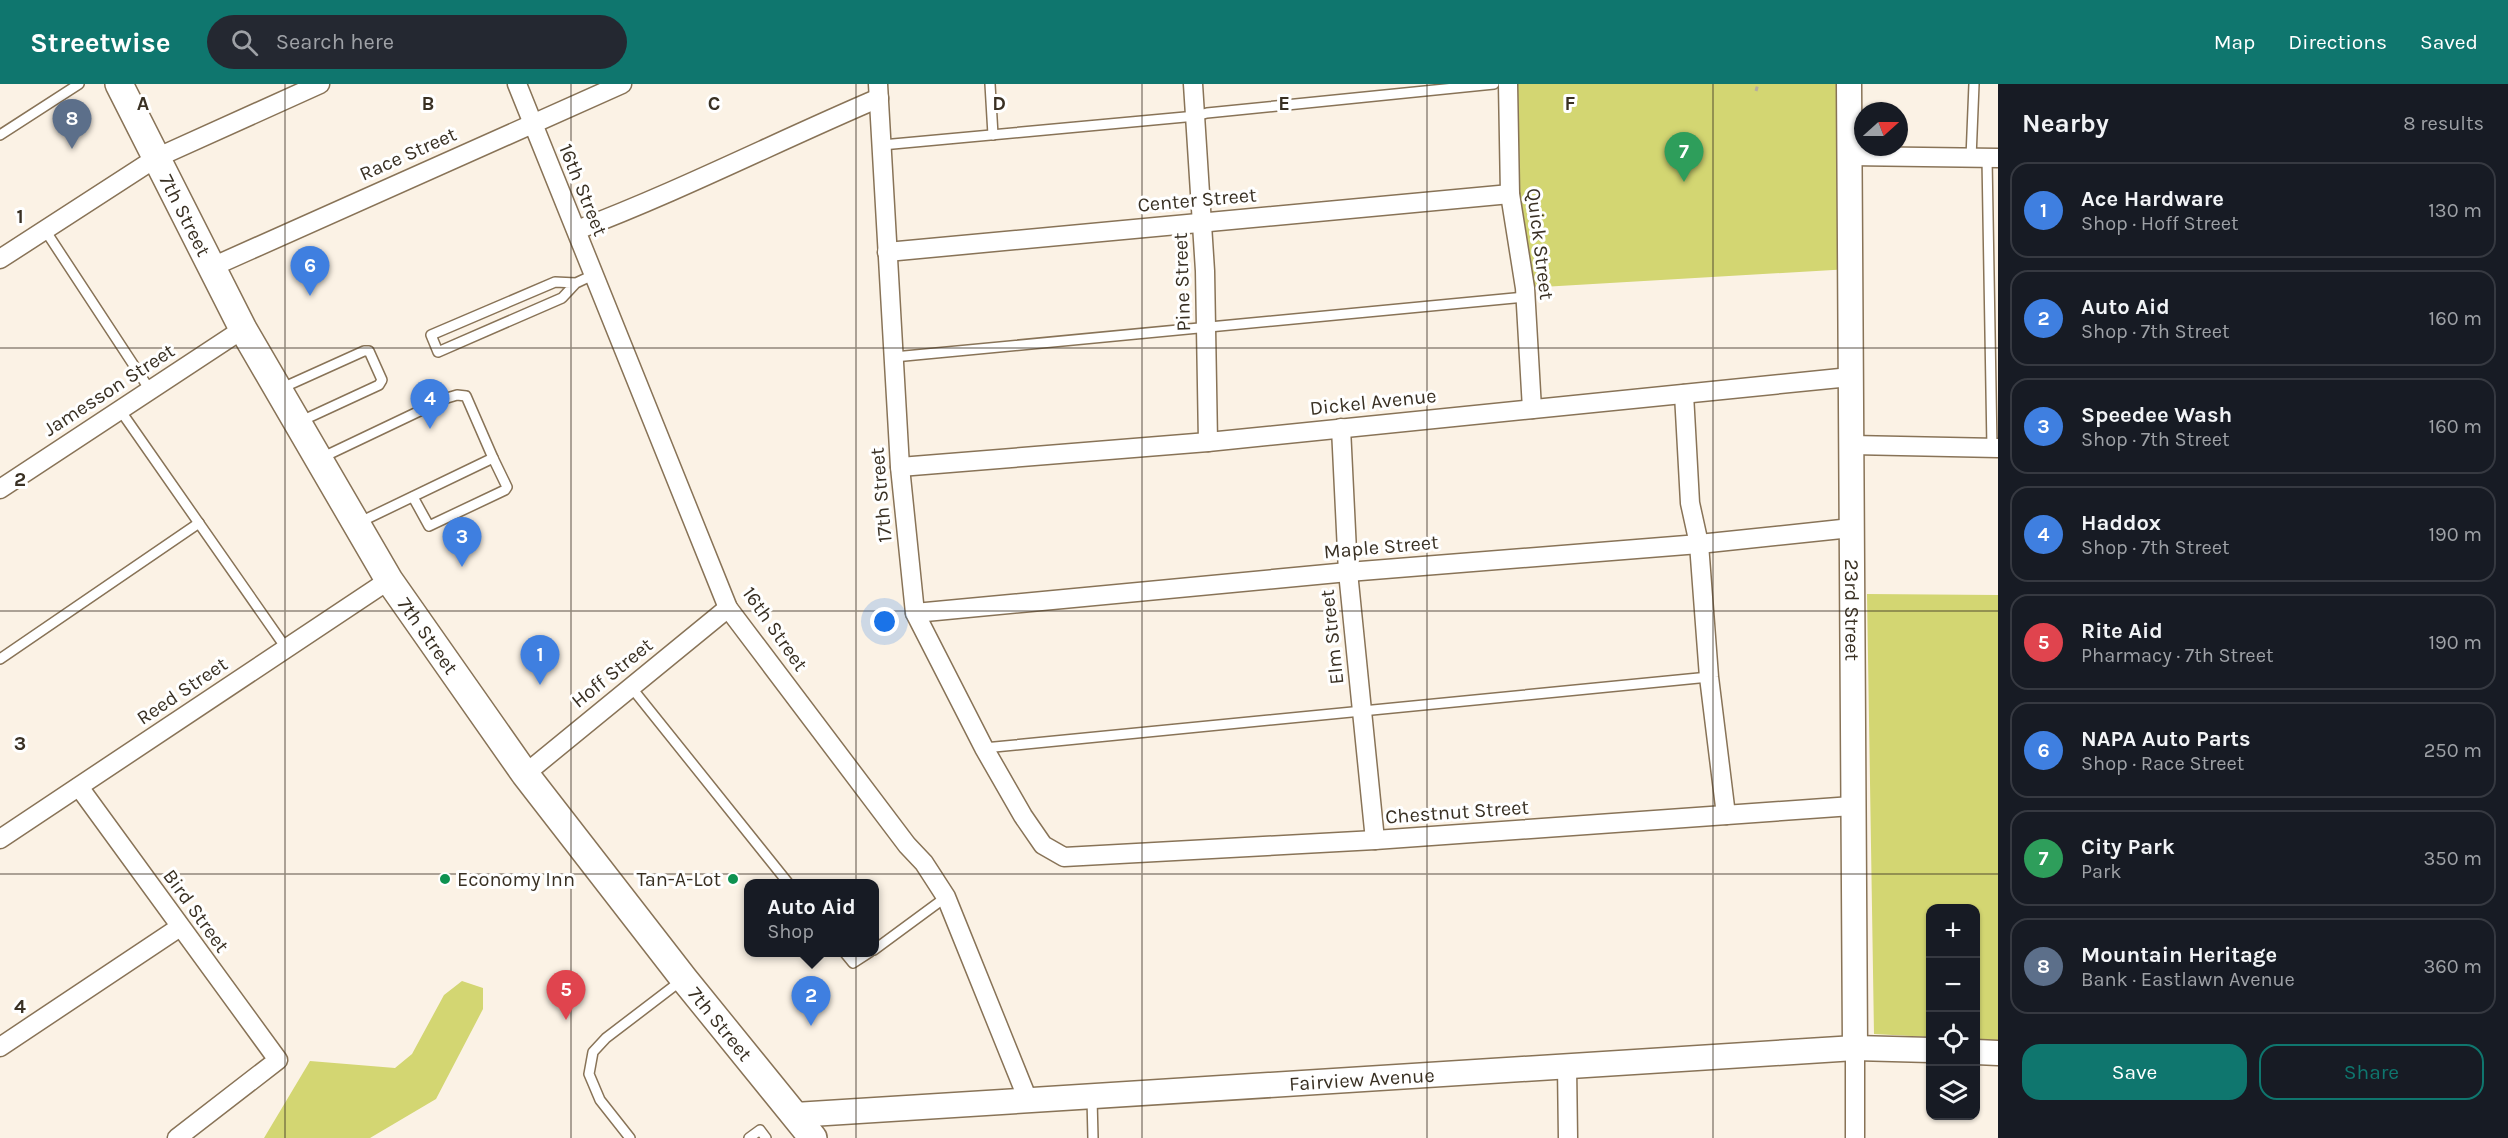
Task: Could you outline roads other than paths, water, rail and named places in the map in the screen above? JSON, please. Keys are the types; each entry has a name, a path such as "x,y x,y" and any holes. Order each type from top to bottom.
{"main road":[{"name":"7th Street","path":"119,84 243,329 388,580 525,774 684,979 813,1138"}],"street":[{"path":"0,259 156,158 320,84"},
{"name":"16th Street","path":"517,84 531,123 577,230 585,279 728,608 907,845 924,863 946,897 1028,1100"},
{"name":"Race Street","path":"212,267 622,84"},
{"name":"Pine Street","path":"1193,84 1203,222 1208,442"},
{"name":"Quick Street","path":"1508,84 1510,194 1525,297 1532,409"},
{"name":"23rd Street","path":"1849,84 1855,1138"},
{"path":"577,230 681,187 794,135 878,91"},
{"name":"17th Street","path":"878,91 900,467 915,613 984,748 1023,816 1043,845 1064,857"},
{"path":"1849,156 1985,158"},
{"name":"Center Street","path":"887,252 1510,194"},
{"name":"Jamesson Street","path":"0,489 243,329"},
{"name":"Dickel Avenue","path":"900,467 1208,442 1850,376"},
{"path":"1684,394 1690,503 1699,544 1709,677 1726,815"},
{"name":"Elm Street","path":"1341,428 1348,572 1375,840"},
{"path":"1852,445 1995,448"},
{"name":"Maple Street","path":"915,613 1348,572 1699,544 1851,528"},
{"name":"Reed Street","path":"0,839 388,580"},
{"name":"Hoff Street","path":"525,774 728,608"},
{"name":"Bird Street","path":"79,787 278,1060 177,1138"},
{"name":"Chestnut Street","path":"1064,857 1375,840 1852,806"},
{"path":"0,1047 180,927"},
{"name":"Fairview Avenue","path":"795,1115 1855,1048 1926,1050"},
{"path":"1980,1052 1998,1053"},
{"path":"1567,1066 1568,1138"}],"lane":[{"path":"0,135 79,84"},
{"path":"990,84 993,135"},
{"path":"882,145 1196,116 1494,84"},
{"path":"1974,84 1985,158 1994,297 1995,448"},
{"path":"45,230 150,390"},
{"path":"585,279 562,298 438,352 431,335 555,282 585,279"},
{"path":"894,357 1525,297"},
{"path":"278,390 364,351 369,351 382,380 379,385 297,423"},
{"path":"319,460 447,398 457,395 466,396 507,487 429,526 413,497"},
{"path":"120,410 286,648"},
{"path":"356,524 493,458"},
{"path":"0,659 199,523"},
{"path":"984,748 1709,677"},
{"path":"631,687 785,879"},
{"path":"879,946 946,897"},
{"path":"848,957 853,963 862,957"},
{"path":"630,1138 600,1100 589,1074 593,1052 606,1038 684,979"},
{"path":"1092,1096 1093,1138"},
{"path":"749,1138 760,1130 766,1138"}],"place":[{"name":"Mountain Heritage","path":"72,149"},
{"name":"City Park","path":"1684,182"},
{"name":"NAPA Auto Parts","path":"310,296"},
{"name":"Haddox","path":"430,429"},
{"name":"Speedee Wash","path":"462,567"},
{"name":"Ace Hardware","path":"540,685"},
{"name":"Economy Inn","path":"445,879"},
{"name":"Tan-A-Lot","path":"733,879"},
{"name":"Rite Aid","path":"566,1020"},
{"name":"Auto Aid","path":"811,1026"}]}
